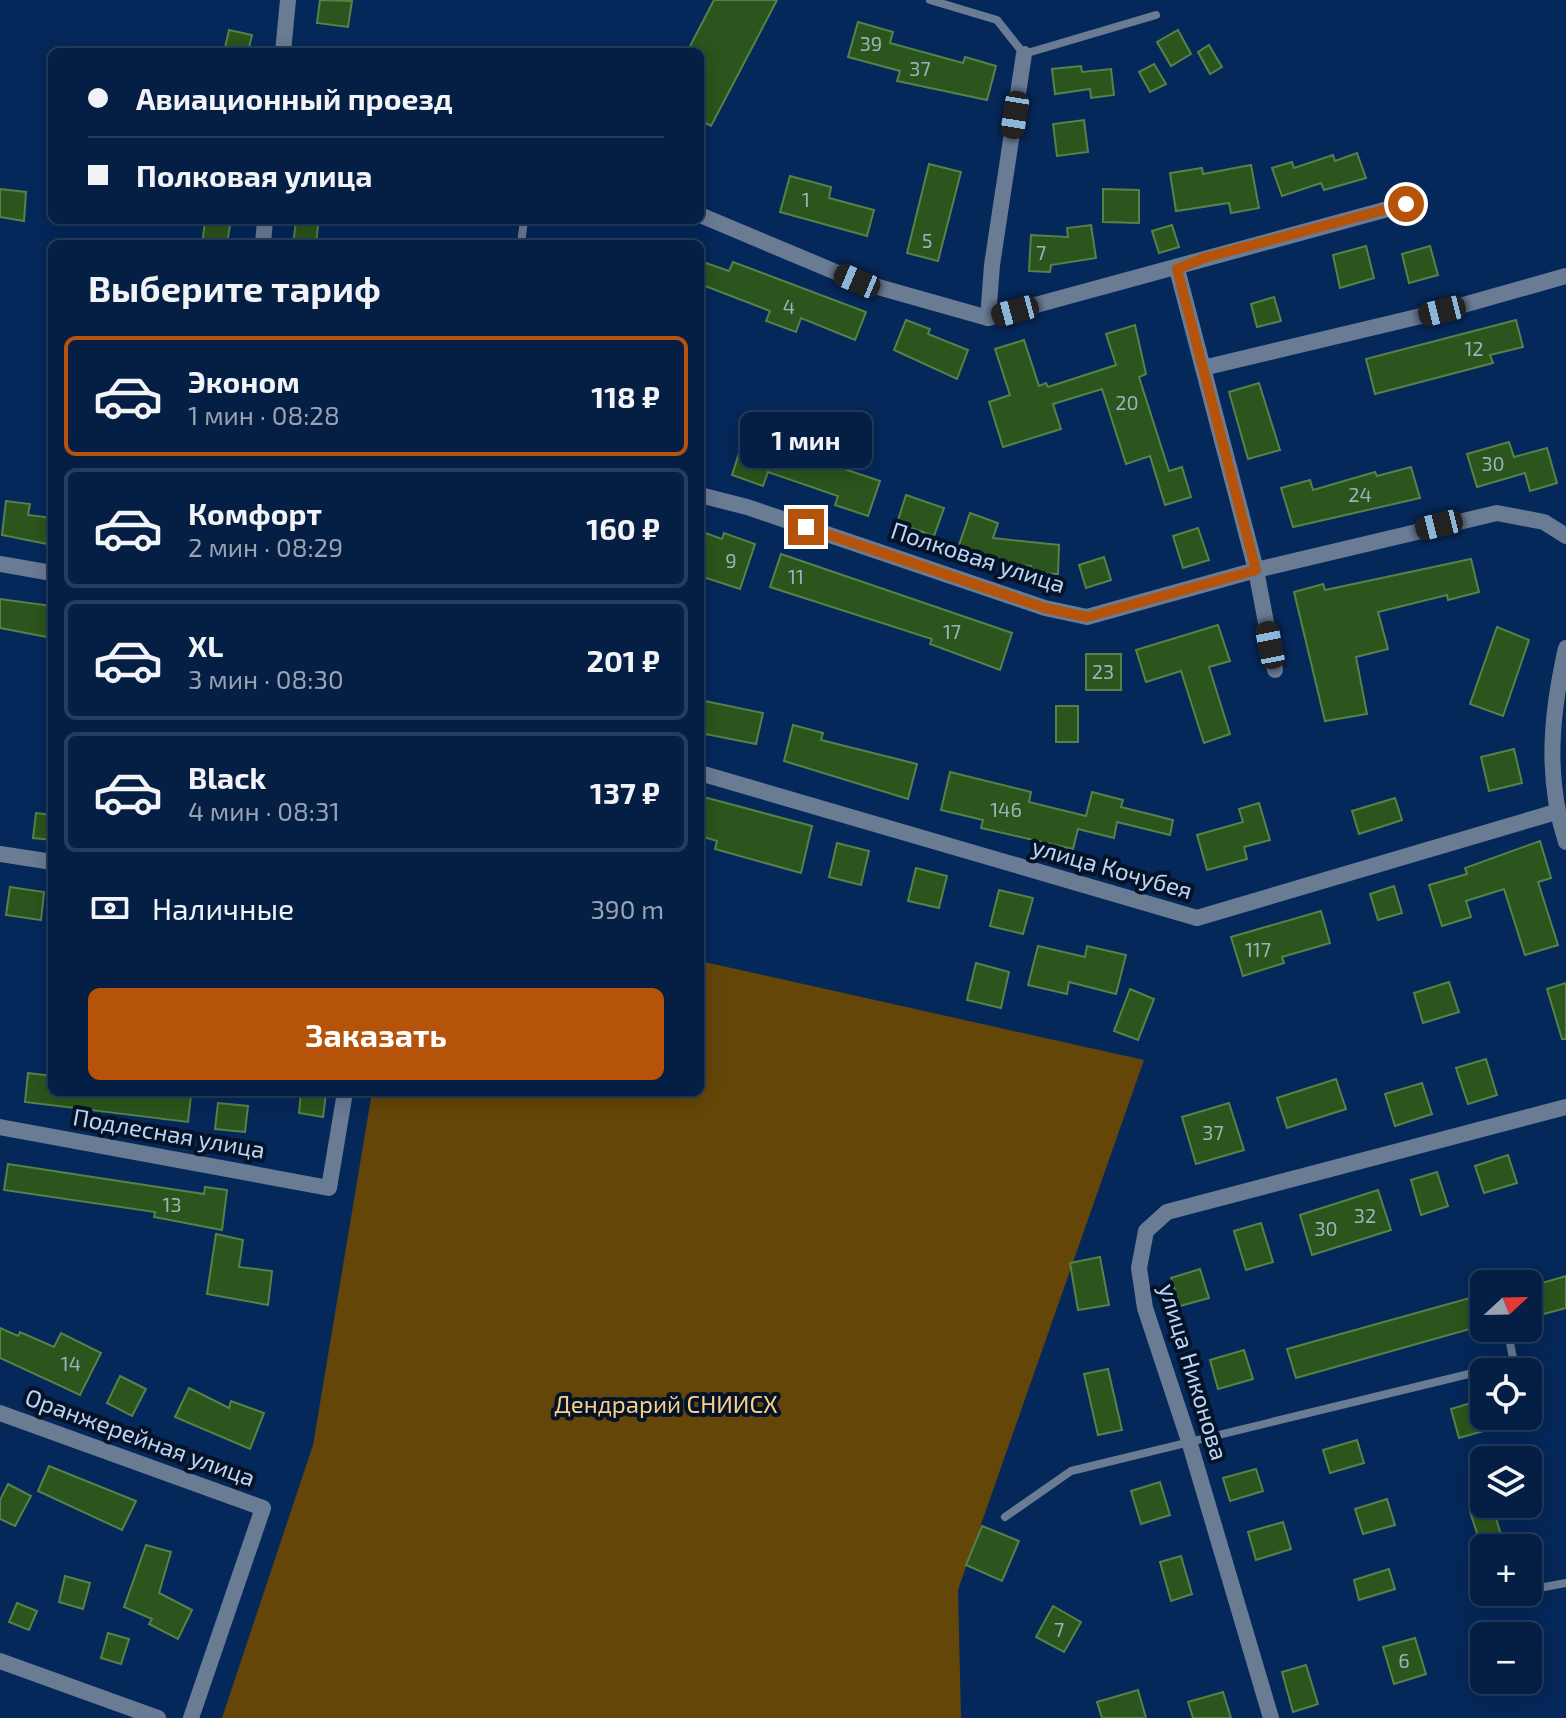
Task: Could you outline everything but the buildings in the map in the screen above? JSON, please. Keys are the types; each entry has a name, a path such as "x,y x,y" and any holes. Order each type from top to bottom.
{"street":[{"path":"283,48 288,0"},
{"path":"988,318 992,265 1024,54"},
{"path":"704,217 857,281 988,318 1177,269 1204,258 1406,204"},
{"path":"1177,269 1256,570 1275,670"},
{"path":"1203,368 1442,311 1566,276"},
{"name":"Полковая улица","path":"704,496 747,507 1045,608 1087,617 1256,570 1497,513 1544,522 1566,536"},
{"path":"0,564 48,572"},
{"path":"1566,648 1552,706 1551,753 1556,812 1566,842"},
{"name":"улица Кочубея","path":"704,774 1197,918 1556,812"},
{"path":"0,854 48,861"},
{"name":"Подлесная улица","path":"0,1127 329,1188 344,1096"},
{"name":"улица Никонова","path":"1271,1718 1189,1441 1145,1308 1139,1268 1146,1231 1167,1212 1566,1107"},
{"name":"Оранжерейная улица","path":"0,1413 263,1508 191,1718"},
{"path":"0,1661 158,1718"}],"lane":[{"path":"930,0 997,20 1024,54 1156,15"},
{"path":"1005,1517 1071,1471 1514,1363 1510,1342"},
{"path":"1542,1587 1566,1583"}],"green space":[{"name":"Дендрарий СНИИСХ","path":"704,962 1144,1060 958,1590 961,1718 222,1718 313,1445 371,1096 704,1096"}],"route":[{"path":"806,527 1045,608 1087,617 1256,570 1177,269 1204,258 1406,204"}]}
